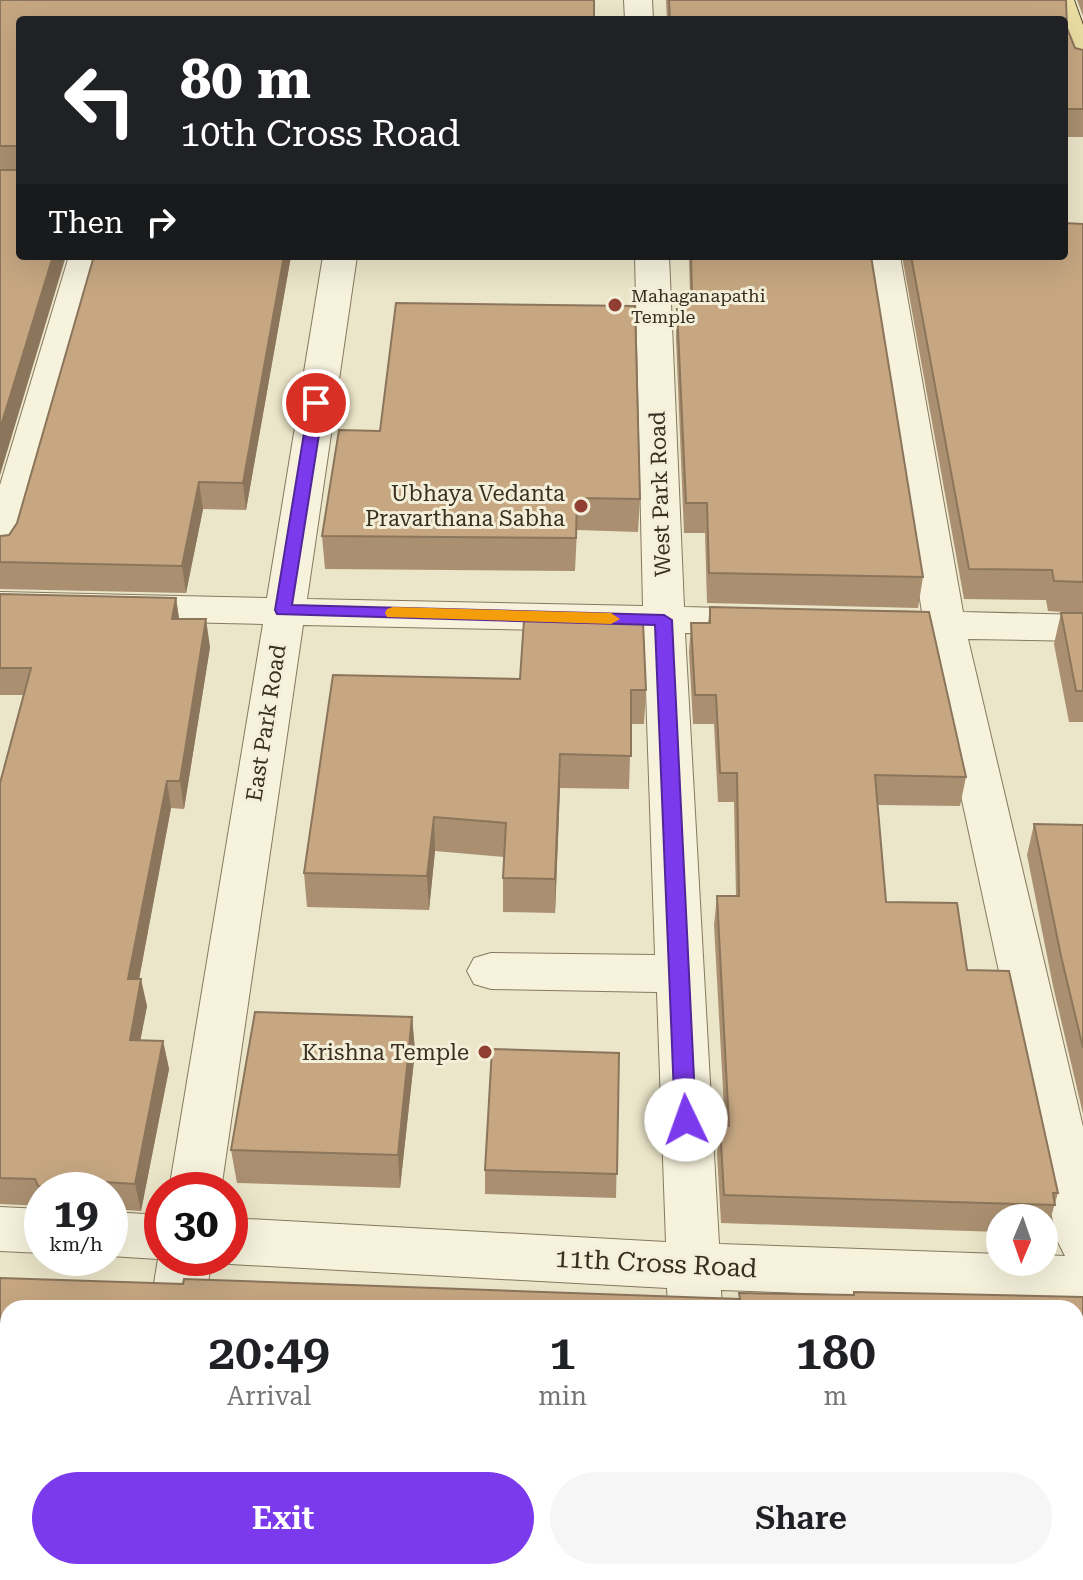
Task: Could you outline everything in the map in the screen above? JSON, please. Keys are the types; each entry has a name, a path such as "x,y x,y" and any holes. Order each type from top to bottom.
{"main road":[{"path":"1068,24 1083,68"}],"street":[{"path":"0,550 85,260"},
{"name":"East Park Road","path":"198,1172 339,260"},
{"name":"West Park Road","path":"652,260 664,620 694,1287"},
{"path":"884,260 945,626 1083,1240"},
{"path":"0,605 1083,628"},
{"path":"491,971 679,974"},
{"path":"0,1229 24,1230"},
{"name":"11th Cross Road","path":"248,1243 694,1287 999,1292 1083,1280"},
{"path":"178,1300 182,1276"}],"building":[{"path":"0,0 594,0 594,16 16,16 16,146 0,146"},
{"path":"669,0 1066,0 1067,16 670,16"},
{"path":"1068,30 1075,48 1083,50 1083,109 1068,109"},
{"path":"0,170 16,170 16,260 52,260 0,429"},
{"path":"1068,223 1083,224 1083,582 1054,581 1052,570 969,569 912,260 1068,260"},
{"path":"93,260 283,260 243,483 199,482 182,566 0,562 0,536 9,535 17,523"},
{"path":"691,260 872,260 923,577 709,573 707,503 686,503 677,309 682,309 682,296 692,296"},
{"path":"396,303 635,306 640,499 577,498 576,538 322,536 339,430 380,431"},
{"path":"0,594 176,598 172,619 206,619 180,781 167,781 128,979 141,979 130,1040 163,1041 135,1184 128,1184 128,1172 24,1172 24,1179 0,1178 0,783 31,668 0,668"},
{"path":"710,607 929,612 966,777 875,775 886,902 957,903 967,970 1009,971 1058,1193 1053,1193 1055,1204 724,1195 720,1125 729,1126 717,896 739,896 737,773 720,773 716,695 695,695 691,623 710,623"},
{"path":"1061,613 1083,613 1083,691 1076,691"},
{"path":"524,620 643,623 646,690 631,690 631,756 560,754 555,879 503,878 506,823 434,817 427,876 304,873 333,675 520,679"},
{"path":"1034,824 1083,825 1083,1048 1061,956"},
{"path":"255,1012 412,1017 398,1155 231,1150"},
{"path":"492,1049 619,1053 617,1174 485,1170"},
{"path":"0,1278 183,1284 184,1279 740,1299 739,1293 854,1295 854,1292 1083,1297 1083,1300 0,1300"}],"slow traffic":[{"path":"393,613 611,619"}],"place":[{"name":"Mahaganapathi Temple","path":"615,305"},
{"name":"Ubhaya Vedanta Pravarthana Sabha","path":"581,506"},
{"name":"Krishna Temple","path":"485,1052"}],"route":[{"path":"316,403 283,610 664,620 686,1120"}]}
